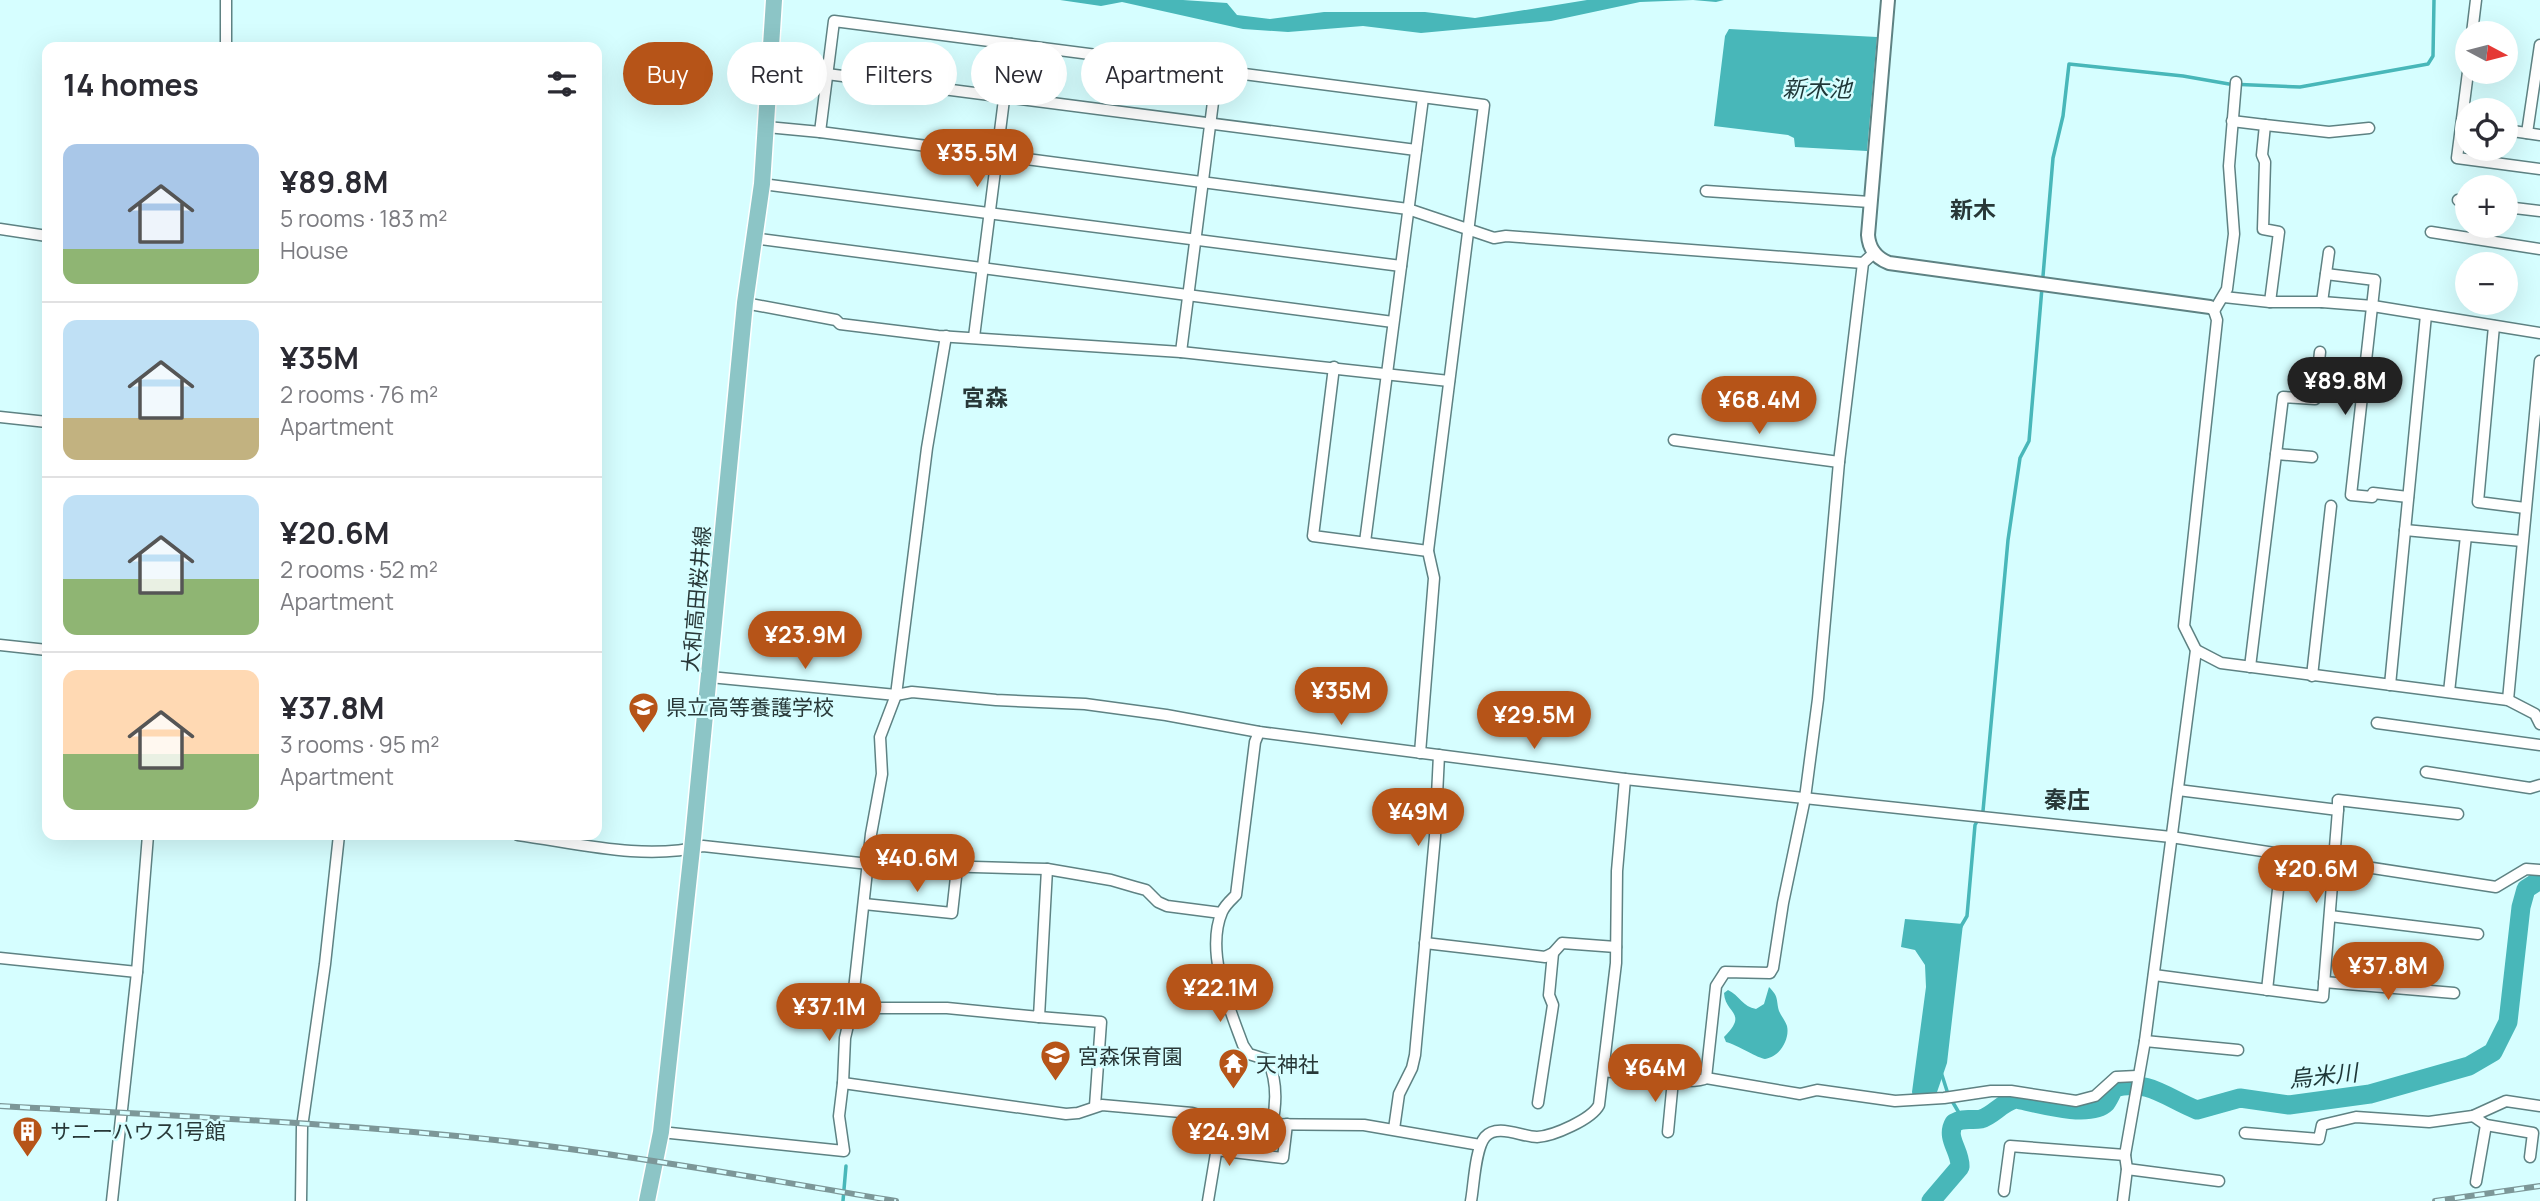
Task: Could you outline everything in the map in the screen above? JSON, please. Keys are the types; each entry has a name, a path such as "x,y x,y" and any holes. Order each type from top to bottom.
{"main road":[{"name":"大和高田桜井線","path":"647,1201 661,1132 692,849 745,303 762,184 774,0"}],"street":[{"path":"226,0 226,42"},
{"path":"1888,0 1870,201 1868,241 1874,253 1889,263 2212,309"},
{"path":"2473,21 2476,0"},
{"path":"971,93 827,74 834,21 996,42"},
{"path":"2527,133 2540,45"},
{"path":"1248,75 1483,106 1428,551 1434,578 1420,753"},
{"path":"2212,309 2224,297 2234,234 2229,166 2236,82"},
{"path":"1365,542 1423,98"},
{"path":"820,132 823,105"},
{"path":"974,337 1003,105"},
{"path":"1065,105 1416,150"},
{"path":"1181,352 1213,105"},
{"path":"2232,121 2329,132 2368,128"},
{"path":"2264,125 2263,229 2279,232 2270,302"},
{"path":"767,127 1408,209 1494,238 1506,236 1863,263"},
{"path":"2518,132 2540,135"},
{"path":"2480,161 2540,169"},
{"path":"762,184 1401,266"},
{"path":"1706,191 1870,201"},
{"path":"2518,208 2540,211"},
{"path":"0,229 42,235"},
{"path":"2431,232 2540,249"},
{"path":"753,238 1393,322"},
{"path":"2322,302 2329,252"},
{"path":"1706,1078 1716,986 1720,977 1725,972 1770,973 1773,968 1783,903 1805,798 1818,699 1839,462 1863,263 1874,253"},
{"path":"2326,274 2375,280 2351,495 2372,497 2373,493 2408,497"},
{"path":"2224,297 2270,302 2373,306 2540,333"},
{"path":"745,303 836,320 840,324 946,335 1181,352 1334,367 1449,382"},
{"path":"2123,1201 2126,1156 2136,1082 2145,1041 2196,650 2185,626 2216,332 2212,309"},
{"path":"2390,685 2426,315"},
{"path":"2494,326 2478,502 2525,508"},
{"path":"661,1132 844,1151 839,1116 845,1038 852,1008 871,834 882,774 880,737 896,695 927,448 946,335"},
{"path":"2250,667 2284,397 2315,399 2320,352"},
{"path":"2508,700 2540,360"},
{"path":"1334,367 1313,536 1428,551"},
{"path":"0,417 42,421"},
{"path":"1674,440 1839,462"},
{"path":"2276,454 2312,457"},
{"path":"2312,676 2331,506"},
{"path":"2404,530 2522,541"},
{"path":"2449,692 2466,536"},
{"path":"0,645 42,649"},
{"path":"2196,650 2221,663 2508,700 2535,714 2540,724"},
{"path":"710,677 896,695 912,692 996,700 1085,704 1259,732 1625,779 2171,837 2496,887 2526,869 2540,870"},
{"path":"2377,723 2540,746"},
{"path":"1259,732 1255,742 1236,895 1221,913 1217,942 1219,972 1243,1045 1248,1054 1268,1060 1272,1070 1277,1101 1272,1124"},
{"path":"1394,1129 1399,1094 1416,1055 1435,836 1438,755"},
{"path":"2426,772 2530,788 2540,785"},
{"path":"1471,1201 1480,1145 1486,1135 1494,1130 1535,1137 1545,1136 1589,1117 1599,1105 1616,947 1617,871 1625,779"},
{"path":"2178,790 2338,810"},
{"path":"2154,975 2323,997 2338,800 2458,814"},
{"path":"112,1201 137,972 148,840"},
{"path":"300,1201 303,1124 338,840"},
{"path":"556,840 640,851 704,846 869,864 1047,869 1111,880 1146,890 1158,902 1167,906 1221,913"},
{"path":"2267,990 2282,853"},
{"path":"864,904 952,912 957,868"},
{"path":"1039,1017 1047,869"},
{"path":"2330,916 2478,934"},
{"path":"1425,943 1545,957 1562,943 1616,947"},
{"path":"1538,1104 1553,1005 1549,995 1553,953"},
{"path":"0,958 137,972"},
{"path":"2324,982 2454,993"},
{"path":"852,1008 947,1008 1101,1022 1095,1106"},
{"path":"2145,1041 2238,1051"},
{"path":"1604,1071 1700,1082 1706,1078 1800,1094 1817,1090 1895,1101 1991,1091 2011,1091 2076,1101 2095,1096 2116,1077 2136,1082"},
{"path":"1668,1132 1673,1080"},
{"path":"843,1083 1044,1111 1078,1113 1095,1106 1192,1113 1224,1127 1233,1124 1364,1125 1480,1145"},
{"path":"2245,1133 2319,1139 2322,1125 2356,1117 2429,1122 2473,1115 2506,1101 2540,1106"},
{"path":"2473,1115 2486,1125 2533,1133 2530,1157"},
{"path":"1216,1150 1283,1158 1287,1124"},
{"path":"2476,1182 2486,1125"},
{"path":"1208,1201 1216,1150 1224,1127"},
{"path":"2004,1191 2010,1146 2126,1156"},
{"path":"2127,1169 2219,1181"}],"water":[{"path":"1060,0 1183,0 1227,3 1237,15 1270,19 1324,12 1425,12 1475,18 1587,0 1693,0 1640,2 1551,21 1421,33 1363,26 1288,32 1243,29 1122,2 1101,6"},
{"path":"1693,0 1724,0 1716,2"},
{"name":"新木池","path":"1729,29 1877,37 1867,151 1795,147 1794,138 1788,135 1714,126 1725,36"},
{"path":"1905,919 1963,924 1947,1063 1936,1095 1913,1097 1912,1092 1926,987 1925,965 1915,950 1901,947"},
{"path":"1769,987 1776,996 1788,1031 1779,1051 1765,1059 1726,1042 1724,1037 1735,1023 1735,1018 1724,993 1728,990 1756,1009 1764,1004"}],"waterway":[{"path":"1960,928 1967,916 1975,825 1983,811 2008,540 2020,458 2029,441 2053,158 2063,116 2069,64 2183,76 2229,84 2300,87 2428,64 2433,56 2434,0"},
{"name":"烏米川","path":"1931,1201 1960,1167 1951,1134 1954,1123 1981,1119 2016,1099 2088,1110 2106,1103 2114,1088 2137,1086 2157,1091 2197,1110 2240,1098 2289,1105 2370,1094 2469,1066 2493,1052 2508,1022 2521,907 2526,889 2540,880"},
{"path":"1941,1072 1948,1094 1962,1118"},
{"path":"843,1201 846,1166"}],"railway":[{"path":"0,1106 298,1123 476,1138 634,1158 896,1201"},
{"path":"2435,1201 2540,1186"}],"place":[{"name":"県立高等養護学校","path":"643,734"},
{"name":"宮森保育園","path":"1055,1083"},
{"name":"天神社","path":"1233,1091"},
{"name":"サニーハウス1号館","path":"27,1158"}],"district":[{"name":"新木","path":"1973,209"},
{"name":"宮森","path":"985,397"},
{"name":"秦庄","path":"2067,799"}]}
